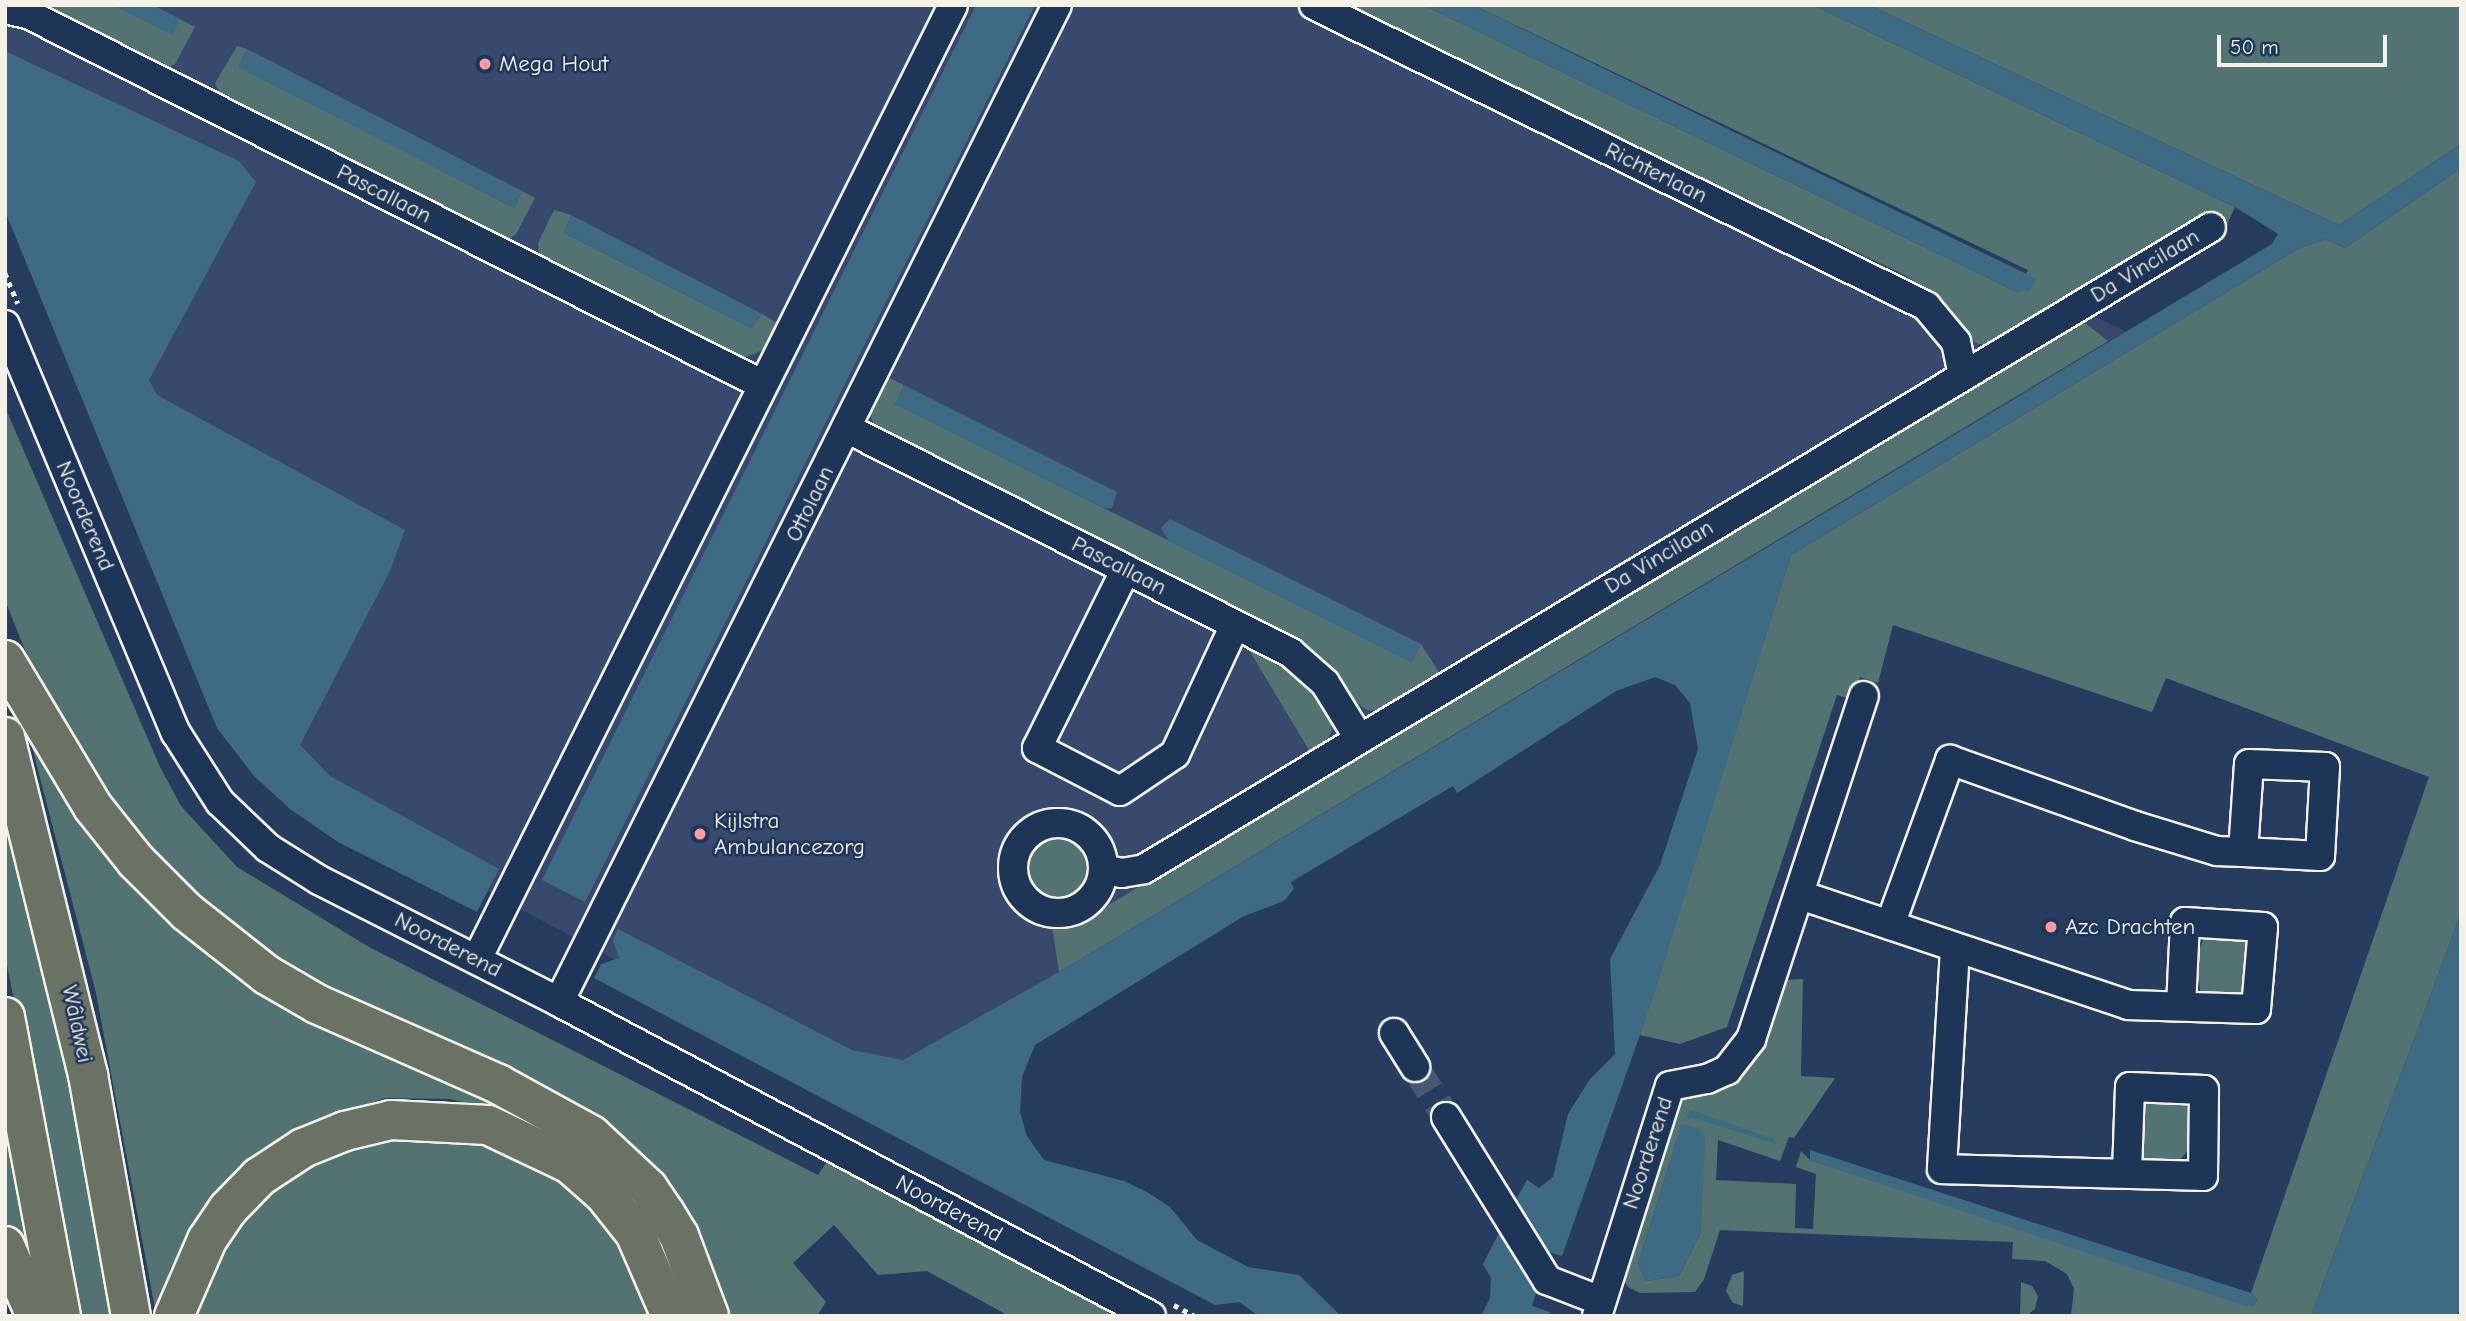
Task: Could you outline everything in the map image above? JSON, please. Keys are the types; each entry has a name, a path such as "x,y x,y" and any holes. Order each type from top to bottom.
{"highway":[{"path":"5,660 93,807 136,861 187,912 267,975 317,1004 498,1084 591,1135 648,1188 680,1236 709,1316"},
{"name":"Wâldwei","path":"5,737 88,1075 131,1316"},
{"path":"5,1017 61,1316"},
{"path":"174,1316 207,1240 228,1209 259,1177 303,1148 345,1131 391,1120 488,1125 570,1164 604,1194 635,1233 671,1316"},
{"path":"5,1246 36,1316"}],"street":[{"path":"477,959 761,384 953,5"},
{"name":"Ottolaan","path":"559,1002 848,429 1057,5"},
{"name":"Richterlaan","path":"1314,5 1926,306 1956,342 1963,373"},
{"name":"Pascallaan","path":"5,9 30,15 761,384"},
{"name":"Da Vincilaan","path":"1103,869 1122,873 1144,869 1963,373 2211,227"},
{"name":"Noorderend","path":"5,325 176,733 220,802 292,865 559,1002 1151,1316"},
{"name":"Pascallaan","path":"848,429 1291,653 1325,682 1359,738"},
{"path":"1126,569 1037,748 1120,792 1175,754 1235,625"},
{"path":"1864,696 1800,894 2128,1005 2181,1006"},
{"path":"1890,925 1950,760 2135,826 2217,851 2243,852"},
{"name":"Noorderend","path":"1599,1309 1670,1086 1707,1079 1727,1070 1751,1039 1800,894"},
{"path":"1955,948 1942,1169 2127,1172"},
{"path":"1394,1033 1415,1067"},
{"path":"1446,1117 1547,1280 1599,1309"}],"shaded area":[{"path":"5,5 1446,5 2137,337 880,1102 327,805 5,139"},
{"path":"114,5 153,5 180,19 172,35"},
{"path":"976,5 1035,5 585,902 542,880"},
{"path":"1423,5 1473,5 2037,279 2030,290 2017,292"},
{"path":"1813,5 1869,5 2339,225 2461,144 2461,168 2345,248 2325,239 2298,249 1791,555 1654,995 1562,1256 1549,1252 1548,1255 1515,1201 1527,1180 1539,1188 1553,1177 1568,1114 1590,1079 1615,1054 1610,959 1660,865 1698,749 1690,703 1675,685 1655,677 1616,691 1457,793 1453,786 1291,882 1294,889 1284,901 1244,916 1035,1045 1022,1077 1020,1112 1027,1136 1044,1160 1124,1181 1147,1192 1170,1207 1197,1240 1248,1267 1299,1275 1341,1316 1259,1316 1239,1302 1215,1305 594,978 601,964 619,958 613,940 618,929 852,1050 903,1060 1059,972 1833,508 2272,244 2278,234 2235,207"},
{"path":"247,49 522,191 514,208 238,67"},
{"path":"5,51 239,161 256,182 149,380 157,395 405,530 390,571 300,745 330,776 499,869 477,912 338,842 290,809 253,775 217,728 5,211"},
{"path":"571,215 762,314 751,328 564,233"},
{"path":"904,385 1117,492 1112,508 1106,509 894,404"},
{"path":"1170,519 1421,644 1412,663 1169,541 1161,528"},
{"path":"2461,913 2461,1310 2455,1316 2311,1316"},
{"path":"1691,1110 1774,1139 1776,1144 1694,1118 1684,1120"},
{"path":"1682,1124 1701,1129 1705,1138 1701,1232 1679,1276 1646,1281 1638,1264"},
{"path":"1810,1150 2251,1293 2257,1300 2253,1306 2245,1306 1810,1160"},
{"path":"1500,1231 1536,1293 1532,1306 1550,1312 1548,1316 1481,1316 1490,1298 1491,1278 1483,1264"}],"green space":[{"path":"32,5 114,5 171,34 180,19 195,27 175,64 163,69"},
{"path":"1339,5 1423,5 2017,292 2028,270 1473,5 1813,5 2235,207 2224,231 2209,217 1996,344 1978,344 1965,335 1934,294 1903,274"},
{"path":"1869,5 2461,5 2461,144 2339,225"},
{"path":"237,46 247,49 239,66 514,208 522,191 535,198 516,234 508,240 497,240 224,102 215,83"},
{"path":"2461,168 2461,913 2311,1316 2071,1316 2074,1289 2067,1274 2045,1261 2012,1259 2013,1242 1720,1230 1704,1279 1695,1292 1640,1293 1628,1287 1622,1278 1678,1102 1733,1080 1746,1068 1783,980 1803,979 1801,1076 1835,1078 1794,1138 1789,1137 1780,1161 1718,1140 1716,1180 1796,1184 1795,1228 1813,1229 1816,1174 1796,1167 1801,1151 1810,1160 2253,1306 2257,1300 2251,1293 2429,777 2166,678 2152,712 1893,625 1878,683 1860,677 1853,700 1837,695 1727,1027 1680,1044 1640,1035 1791,555 2298,249 2325,239 2345,248","holes":["1682,1124 1701,1232 1679,1276 1646,1281 1638,1264"]},
{"path":"554,210 571,215 564,233 751,328 762,314 780,325 770,347 739,360 539,257 538,243"},
{"path":"2080,319 2108,341 1059,972 1052,926 1074,926"},
{"path":"883,375 904,385 895,404 1412,662 1421,644 1442,677 1380,711 1367,710 1348,696 1325,665 886,436 874,426 870,414"},
{"path":"5,407 160,767 181,806 237,867 369,947 818,1175 828,1160 1127,1316 1009,1316 927,1271 878,1275 834,1225 793,1263 826,1302 817,1316 725,1316 705,1246 682,1208 618,1134 540,1083 323,983 282,961 243,932 164,863 130,826 104,791 33,670 5,600"},
{"path":"1246,645 1313,685 1330,713 1332,731 1324,746 1312,755"},
{"path":"20,701 146,879 534,1124 489,1107 449,1099 385,1098 304,1126 255,1157 219,1190 170,1269 156,1314 96,993"},
{"path":"5,797 66,1053 113,1316 77,1316 5,955"},
{"path":"1058,835 1071,837 1081,845 1089,855 1089,881 1081,891 1071,899 1058,901 1045,899 1035,891 1027,881 1025,868 1027,855 1035,845 1045,837"},
{"path":"2206,933 2238,934 2251,944 2252,987 2240,1001 2200,996 2198,952"},
{"path":"2143,1100 2178,1100 2192,1111 2191,1147 2178,1162 2146,1161 2134,1152"},
{"path":"5,1125 26,1247 5,1223"},
{"path":"391,1133 487,1140 576,1188 625,1247 654,1316 190,1316 198,1292 246,1212 311,1159"},
{"path":"1744,1271 1743,1306 1733,1303 1726,1291 1732,1275"},
{"path":"2021,1282 2032,1286 2038,1296 2035,1309 2026,1316 2020,1316"}],"tunnel":[{"path":"1415,1067 1446,1117"}],"place":[{"name":"Mega Hout","path":"485,64"},
{"name":"Kijlstra Ambulancezorg","path":"700,834"},
{"name":"Azc Drachten","path":"2051,927"}]}
